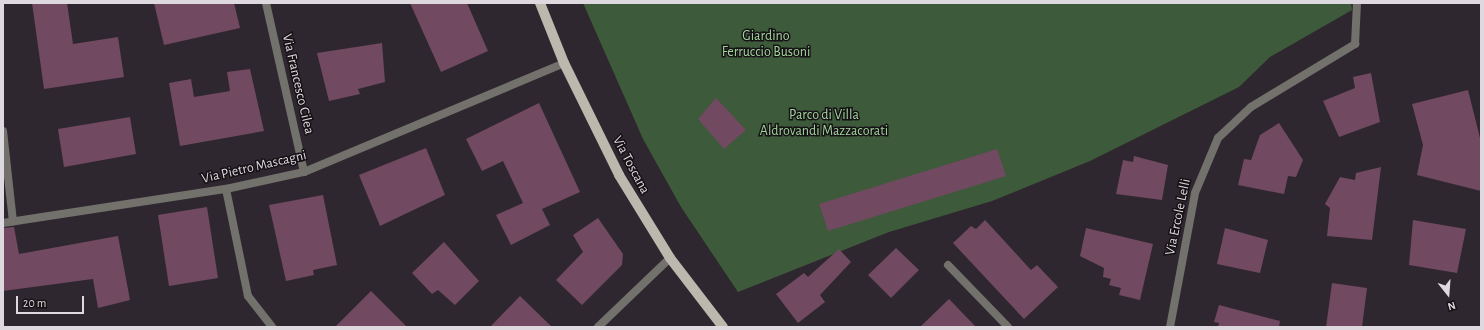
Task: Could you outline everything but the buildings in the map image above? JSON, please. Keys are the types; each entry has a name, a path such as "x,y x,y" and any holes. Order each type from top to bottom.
{"main road":[{"name":"Via Toscana","path":"540,3 564,63 618,175 670,258 722,327"}],"street":[{"name":"Via Francesco Cilea","path":"266,3 304,172"},
{"name":"Via Ercole Lelli","path":"1170,327 1195,192 1218,138 1251,107 1355,44 1357,3"},
{"name":"Via Pietro Mascagni","path":"3,223 226,189 304,172 564,63"},
{"path":"3,131 13,221"},
{"path":"226,189 248,296 272,327"},
{"path":"598,327 670,258"},
{"path":"948,265 1008,327"}],"green space":[{"name":"Parco di Villa Aldrovandi Mazzacorati","path":"583,3 1351,3 1352,10 1270,57 1239,87 1090,161 992,201 889,232 738,292 681,207 643,139"}],"park label":[{"name":"Giardino Ferruccio Busoni","path":"766,44"}]}
